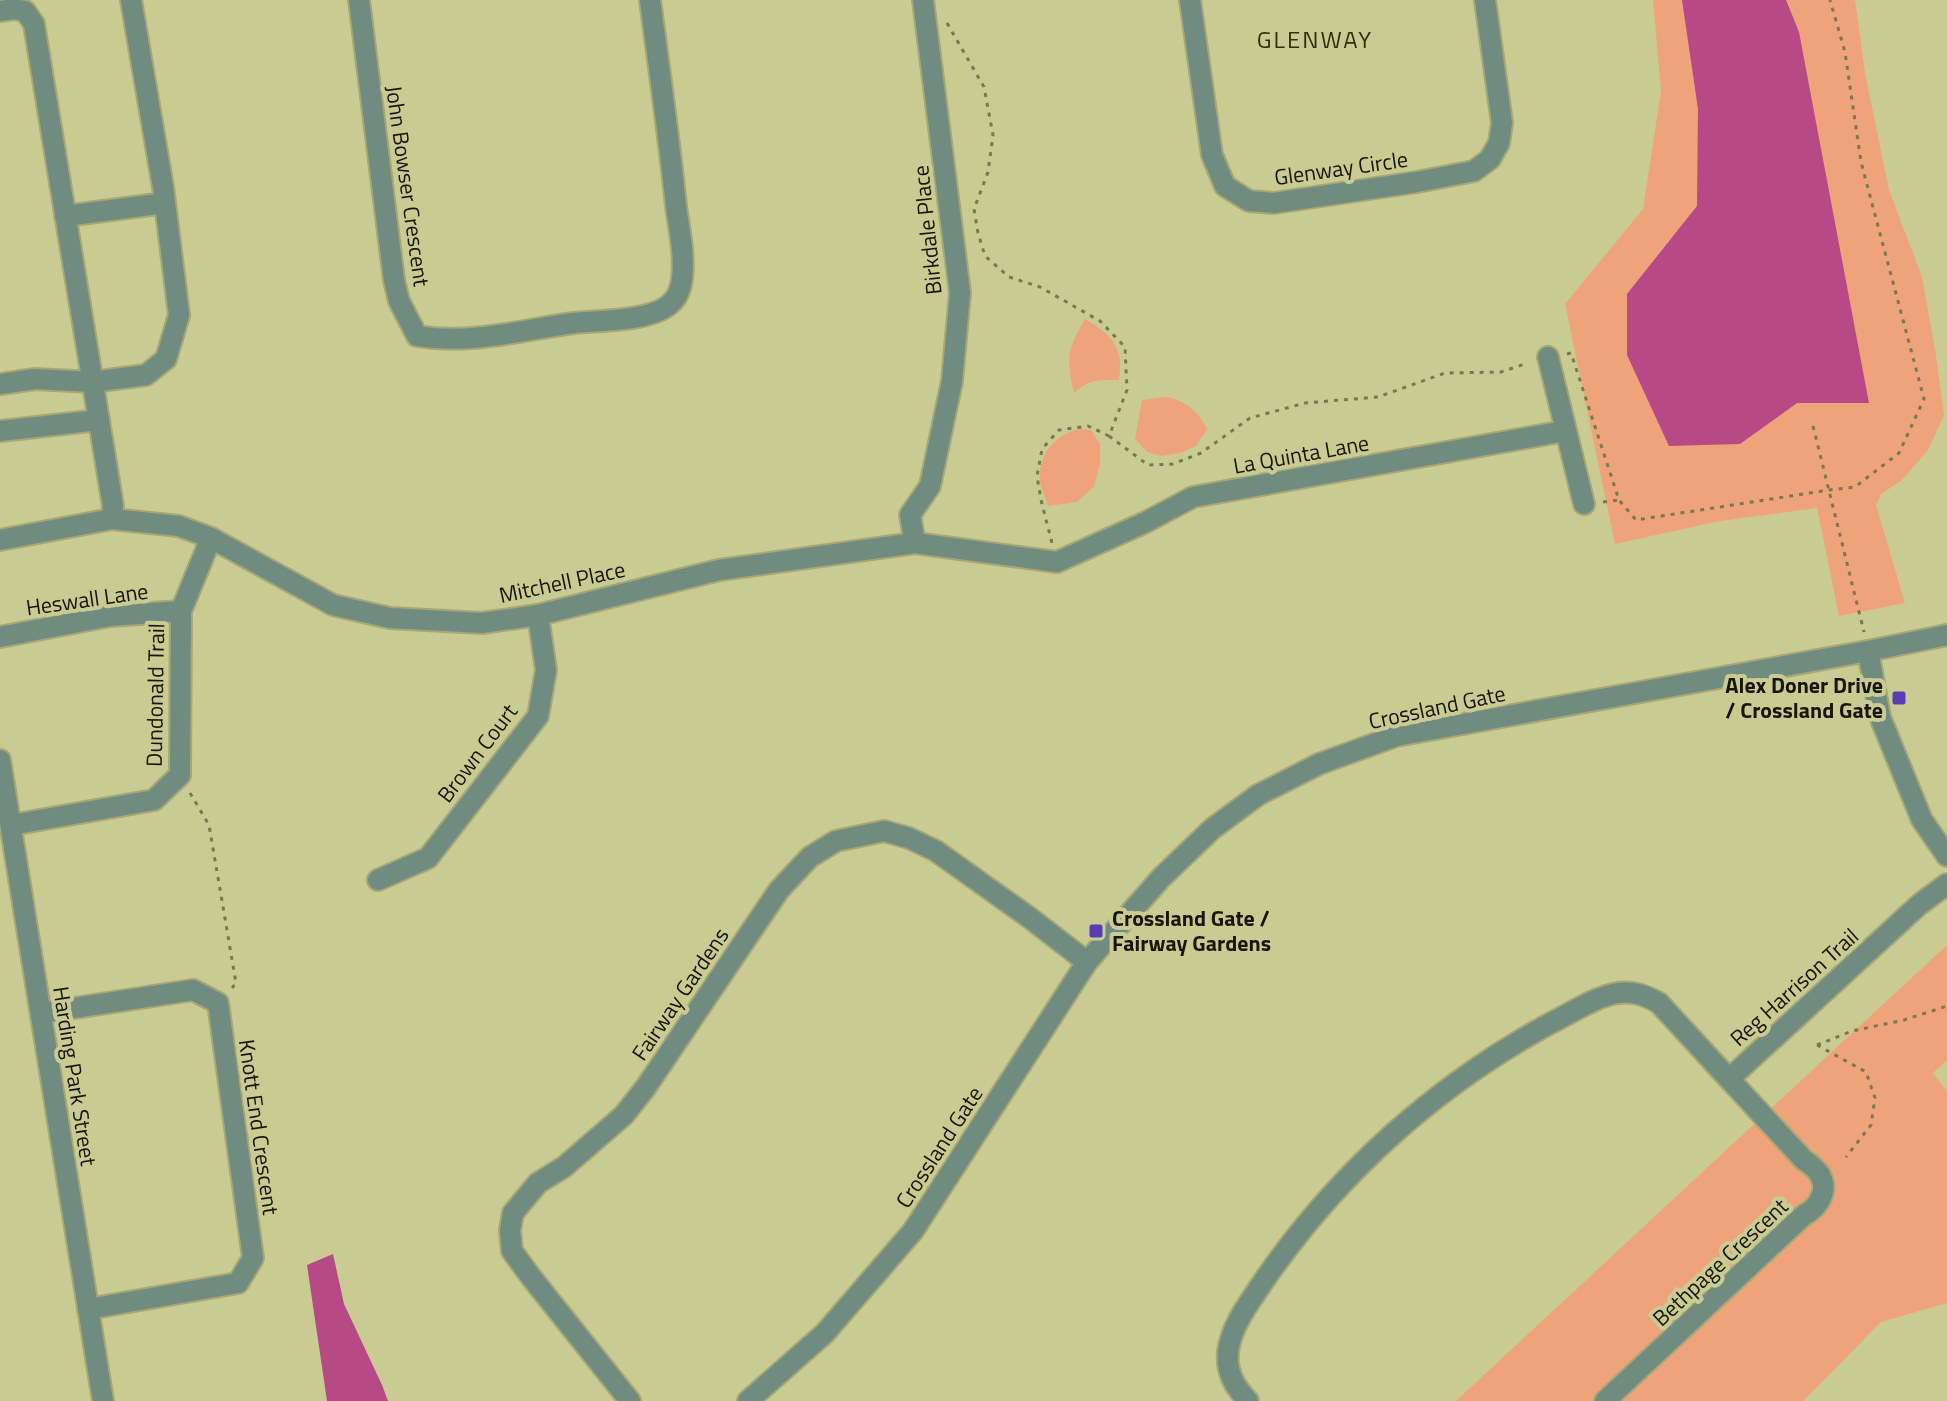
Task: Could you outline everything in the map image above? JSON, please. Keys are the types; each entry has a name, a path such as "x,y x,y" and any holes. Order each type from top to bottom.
{"street":[{"path":"0,384 35,379 92,382 146,375 166,359 179,315 165,203 131,0"},
{"name":"John Bowser Crescent","path":"359,0 399,301 417,336 454,339 495,337 573,323 629,318 662,311 676,299 682,259 650,0"},
{"name":"Birkdale Place","path":"915,543 910,515 930,486 952,381 960,293 923,0"},
{"name":"Glenway Circle","path":"1190,0 1212,155 1225,186 1249,201 1274,203 1474,171 1490,159 1499,143 1502,123 1485,0"},
{"path":"0,11 25,11 34,24 113,506 112,519"},
{"path":"65,216 165,203"},
{"path":"1548,357 1584,504"},
{"path":"0,431 99,420"},
{"name":"La Quinta Lane","path":"1057,562 1193,497 1565,431"},
{"name":"Mitchell Place","path":"0,540 112,519 179,526 211,538 333,605 390,618 482,623 538,615 719,570 915,543 1057,562"},
{"name":"Dundonald Trail","path":"11,825 154,800 180,775 181,611 211,538"},
{"name":"Heswall Lane","path":"0,637 110,616 181,611"},
{"name":"Brown Court","path":"378,880 428,858 538,716 546,670 538,615"},
{"name":"Crossland Gate","path":"748,1401 825,1333 913,1231 1087,962 1161,878 1212,829 1258,795 1319,764 1396,736 1947,635"},
{"path":"1868,651 1880,717 1922,820 1947,856"},
{"name":"Harding Park Street","path":"0,760 103,1401"},
{"name":"Fairway Gardens","path":"630,1401 512,1251 510,1230 513,1213 538,1183 564,1167 624,1115 779,890 810,857 836,841 884,831 909,838 936,851 1087,962"},
{"name":"Reg Harrison Trail","path":"1248,1401 1231,1378 1228,1351 1240,1318 1303,1228 1345,1180 1421,1109 1525,1037 1588,1004 1617,994 1647,996 1659,1003 1729,1079 1920,904 1947,884"},
{"path":"41,1013 193,990 218,1003"},
{"name":"Knott End Crescent","path":"88,1309 238,1283 253,1258 218,1003"},
{"name":"Bethpage Crescent","path":"1605,1401 1820,1202 1824,1190 1822,1177 1729,1079"}],"path":[{"path":"1057,562 1037,476 1042,449 1059,430 1088,426 1109,436 1148,465 1173,464 1201,453 1250,418 1263,414 1305,403 1378,397 1445,373 1501,372 1571,353 1619,500 1636,520 1855,487 1899,453 1924,399 1861,162 1845,52 1830,0"},
{"path":"945,21 984,87 993,135 988,172 974,209 985,256 1009,277 1040,287 1100,321 1125,347 1127,390 1109,436"},
{"path":"1813,426 1868,651"},
{"path":"180,775 209,825 234,969 236,983 218,1003"},
{"path":"1846,1157 1871,1125 1875,1098 1866,1072 1817,1045 1852,1031 1904,1020 1947,1006"}],"shaded area":[{"path":"1653,0 1855,0 1865,73 1889,190 1922,277 1944,415 1928,450 1902,480 1881,494 1876,505 1905,603 1839,616 1817,508 1720,521 1615,544 1565,304 1643,209 1661,91"},
{"path":"1682,0 1786,0 1799,32 1869,403 1797,403 1740,444 1669,446 1627,355 1627,294 1697,206 1698,109"},
{"path":"1085,319 1109,337 1118,350 1119,380 1095,381 1074,393 1070,354"},
{"path":"1168,397 1191,408 1207,429 1196,446 1162,456 1147,452 1135,439 1142,400"},
{"path":"1079,429 1091,430 1100,444 1100,464 1094,486 1077,502 1048,506 1040,481 1041,463 1055,441"},
{"path":"1947,945 1947,1060 1933,1073 1947,1092 1947,1303 1881,1322 1803,1401 1456,1401"},
{"path":"333,1254 344,1304 388,1401 327,1401 307,1265"}],"place":[{"name":"Alex Doner Drive / Crossland Gate","path":"1899,698"},
{"name":"Crossland Gate / Fairway Gardens","path":"1096,931"}],"district":[{"name":"GLENWAY","path":"1315,39"}]}
